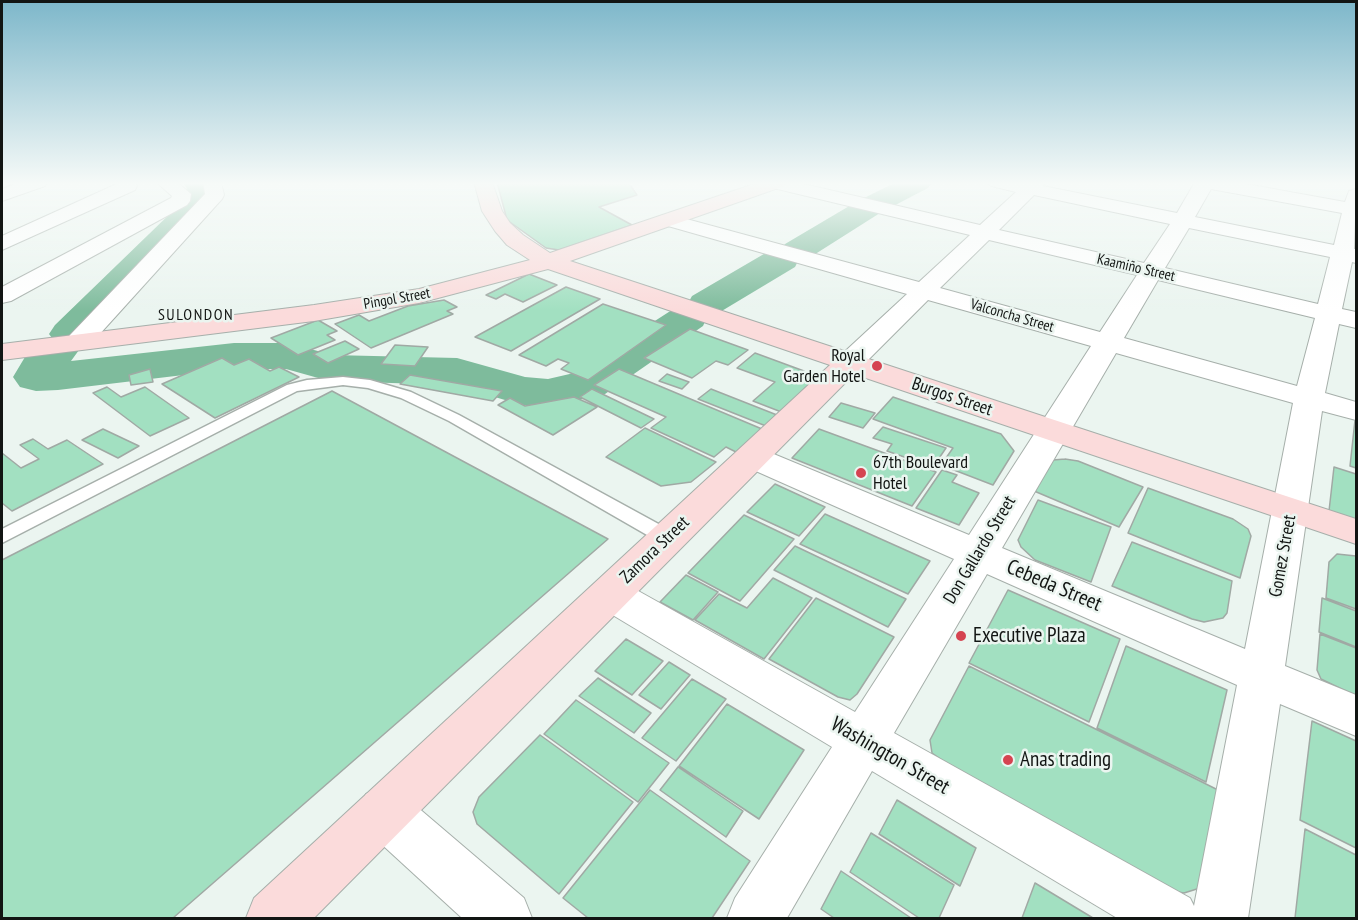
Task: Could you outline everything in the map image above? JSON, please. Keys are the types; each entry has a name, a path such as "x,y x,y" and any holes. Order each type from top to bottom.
{"street":[{"path":"32,225 111,238"},
{"path":"2,296 135,225"},
{"path":"79,341 187,225"},
{"name":"Burgos Street","path":"501,225 514,240 547,261 1356,532"},
{"name":"Pingol Street","path":"2,352 314,313 390,301 490,280 653,225"},
{"name":"Valconcha Street","path":"686,225 1356,411"},
{"name":"Kaamiño Street","path":"955,225 1343,317"},
{"name":"Zamora Street","path":"274,918 992,225"},
{"name":"Don Gallardo Street","path":"755,918 1179,225"},
{"path":"1206,225 1349,255"},
{"name":"Gomez Street","path":"1220,918 1309,398 1343,317 1353,225"},
{"path":"2,244 39,226"},
{"name":"Cebeda Street","path":"752,457 1356,716"},
{"name":"Washington Street","path":"610,594 1170,918"},
{"path":"384,812 504,918"}],"lane":[{"path":"2,537 292,388 307,384 343,381 370,384 406,395 454,418 668,538"}],"building":[{"path":"514,225 632,225 559,250 546,248"},
{"path":"529,274 557,285 523,302 505,294 496,299 486,295"},
{"path":"566,287 600,299 511,351 475,337"},
{"path":"444,300 457,307 447,311 453,314 371,348 335,324 359,315 369,321 408,306"},
{"path":"603,304 666,325 588,380 561,369 569,363 558,359 546,366 519,355"},
{"path":"318,320 337,331 327,335 335,340 298,355 271,338"},
{"path":"690,329 748,350 728,365 716,361 692,378 644,358"},
{"path":"345,341 359,349 328,363 313,354"},
{"path":"395,345 428,347 415,366 381,364"},
{"path":"755,353 804,371 813,386 784,413 753,401 775,382 737,368"},
{"path":"222,358 234,365 249,359 270,371 279,367 299,377 215,418 162,384"},
{"path":"150,369 153,382 131,385 129,375"},
{"path":"619,369 762,429 736,452 726,447 714,457 651,428 666,417 594,385"},
{"path":"667,374 689,382 682,389 659,381"},
{"path":"410,375 502,391 493,401 400,384"},
{"path":"107,387 121,397 145,387 189,418 150,436 93,393"},
{"path":"592,389 654,419 641,428 580,397"},
{"path":"711,389 777,415 766,426 698,399"},
{"path":"332,391 608,539 173,918 2,918 2,560"},
{"path":"574,397 597,407 553,435 498,405 510,398 525,406"},
{"path":"893,397 1001,434 1014,451 993,485 941,465 953,448 873,419"},
{"path":"841,403 875,413 863,428 829,417"},
{"path":"1356,420 1356,468 1350,466"},
{"path":"883,427 946,448 933,467 887,451 892,444 873,438"},
{"path":"645,428 716,462 691,482 661,486 606,457"},
{"path":"103,429 139,446 118,458 82,440"},
{"path":"819,429 936,472 912,506 792,458"},
{"path":"33,439 48,449 67,440 103,464 12,511 2,503 2,453 21,468 39,459 20,445"},
{"path":"1053,460 1078,461 1143,487 1119,527 1027,488"},
{"path":"1334,467 1356,474 1356,520 1329,511"},
{"path":"942,470 957,475 952,482 979,493 959,525 916,508"},
{"path":"775,484 825,507 799,536 747,512"},
{"path":"1148,488 1233,519 1248,529 1251,536 1240,578 1128,533"},
{"path":"1038,500 1111,527 1091,582 1035,560 1021,547 1018,540"},
{"path":"825,514 930,561 908,594 800,544"},
{"path":"744,515 794,539 740,601 688,573"},
{"path":"1132,542 1232,581 1227,613 1223,618 1204,622 1112,586"},
{"path":"795,546 906,599 888,627 774,570"},
{"path":"1337,554 1356,556 1356,609 1326,598 1329,562"},
{"path":"686,575 718,592 693,620 660,602"},
{"path":"773,578 812,598 764,659 695,620 719,594 747,608"},
{"path":"1008,590 1120,639 1089,722 969,663"},
{"path":"816,598 894,637 857,694 850,700 838,697 769,659"},
{"path":"1322,598 1356,611 1356,647 1319,632"},
{"path":"1320,634 1356,648 1356,696 1321,679 1317,670"},
{"path":"626,639 663,661 632,695 595,671"},
{"path":"1126,646 1227,690 1206,782 1097,728"},
{"path":"669,662 690,675 661,709 639,695"},
{"path":"969,666 1220,791 1200,888 1184,893 1172,891 932,753 930,740"},
{"path":"598,678 651,713 634,733 579,696"},
{"path":"692,679 726,699 676,761 642,738"},
{"path":"576,700 669,763 638,802 544,734"},
{"path":"727,704 804,750 759,819 679,766"},
{"path":"1312,721 1356,741 1356,848 1300,820"},
{"path":"540,735 633,802 559,894 477,824 473,812 479,797"},
{"path":"678,767 743,811 726,837 660,790"},
{"path":"650,790 750,861 712,918 588,918 563,898"},
{"path":"897,800 976,848 960,886 879,834"},
{"path":"1305,829 1356,855 1356,918 1295,918"},
{"path":"871,833 954,885 939,918 919,918 850,872"},
{"path":"841,871 911,918 834,918 821,909"},
{"path":"1035,883 1093,918 1022,918"}],"waterway":[{"path":"70,334 176,225"},
{"path":"797,251 840,225"},
{"path":"706,304 782,259"},
{"path":"57,350 41,366 36,377 234,356 289,356 329,368 457,372 522,391 548,393 589,384 689,317"}],"place":[{"name":"Royal Garden Hotel","path":"877,366"},
{"name":"67th Boulevard Hotel","path":"861,473"},
{"name":"Executive Plaza","path":"961,636"},
{"name":"Anas trading","path":"1008,760"}],"district":[{"name":"SULONDON","path":"196,315"}]}
